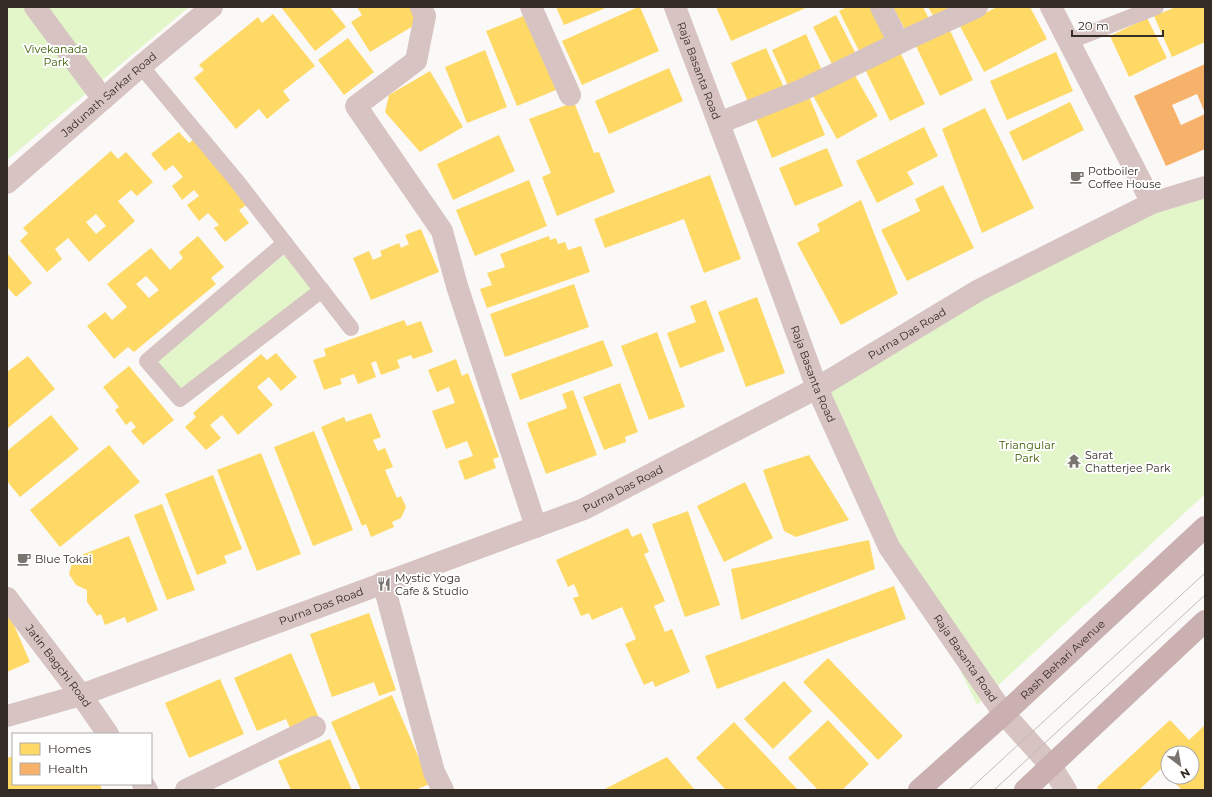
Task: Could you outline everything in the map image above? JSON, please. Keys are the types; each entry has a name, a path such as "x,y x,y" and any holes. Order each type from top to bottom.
{"main road":[{"name":"Rash Behari Avenue","path":"919,790 1004,714 1205,527"},
{"path":"1025,790 1205,621"}],"street":[{"path":"34,7 103,99"},
{"name":"Jadunath Sarkar Road","path":"7,182 141,66 212,7"},
{"path":"421,7 425,16 416,61 356,106 442,231 460,294 536,527"},
{"path":"531,7 570,95"},
{"name":"Raja Basanta Road","path":"675,7 817,388 889,547 1004,714 1051,766 1066,790"},
{"path":"881,7 899,43"},
{"path":"719,123 802,90 977,7"},
{"path":"1051,7 1070,41 1152,202"},
{"name":"Purna Das Road","path":"7,716 80,695 584,509 817,388 979,290 1152,202 1205,187"},
{"path":"383,582 434,772 443,790"},
{"name":"Jatin Bagchi Road","path":"7,598 107,733"},
{"path":"186,790 315,727"}],"lane":[{"path":"1070,41 1156,7"},
{"path":"141,66 236,180 351,328"},
{"path":"285,243 147,361 180,399 322,290"}],"green space":[{"name":"Vivekanada Park","path":"7,7 189,7 7,160"},
{"name":"Triangular Park","path":"1205,196 1205,494 977,705 826,393 990,296 1155,213"},
{"path":"285,254 314,292 183,391 157,362"}],"building: Homes":[{"path":"281,7 330,7 346,27 315,51"},
{"path":"357,7 415,7 423,20 370,52 351,22 362,15"},
{"path":"556,7 608,7 564,25"},
{"path":"640,7 659,51 582,85 562,41"},
{"path":"716,7 808,7 731,41"},
{"path":"847,7 875,7 892,39 861,55 839,11"},
{"path":"893,7 923,7 930,21 907,33"},
{"path":"928,7 958,7 935,19"},
{"path":"997,7 1030,7 1047,39 984,72 960,26"},
{"path":"1176,7 1205,7 1205,42 1172,57 1154,16"},
{"path":"273,14 315,66 283,91 290,100 267,119 259,109 236,129 194,78 204,70 199,65 258,17 262,23"},
{"path":"526,15 556,90 517,106 486,31"},
{"path":"836,15 857,56 834,68 813,27"},
{"path":"1147,18 1167,58 1129,77 1110,36"},
{"path":"948,26 973,80 940,96 914,42"},
{"path":"806,34 824,75 790,90 772,50"},
{"path":"348,38 374,72 344,95 318,60"},
{"path":"766,48 785,90 750,106 731,63"},
{"path":"485,50 507,107 467,123 445,67"},
{"path":"899,50 925,104 890,121 864,67"},
{"path":"1056,52 1073,91 1007,120 990,81"},
{"path":"669,68 683,101 609,134 595,101"},
{"path":"430,71 463,127 420,152 385,112 389,95"},
{"path":"853,72 878,116 837,139 812,94"},
{"path":"808,94 825,135 772,158 755,116"},
{"path":"574,102 594,153 599,152 615,192 557,216 542,177 551,173 529,119"},
{"path":"1070,102 1084,130 1023,161 1009,132"},
{"path":"985,108 1034,208 982,233 942,129"},
{"path":"924,127 938,156 907,172 914,184 877,203 856,161"},
{"path":"179,132 189,143 194,139 248,204 239,210 249,223 225,242 214,228 219,225 208,213 199,221 187,205 199,196 194,190 182,200 172,186 183,177 173,165 165,171 151,154"},
{"path":"499,135 515,171 453,200 437,164"},
{"path":"827,148 843,186 795,206 779,168"},
{"path":"111,151 118,159 126,152 153,182 137,196 131,190 118,201 135,221 89,262 68,238 55,249 62,259 47,272 20,241 28,233 23,228","holes":["96,214 106,226 96,234 86,222"]},
{"path":"710,175 741,259 704,273 684,219 605,248 594,219"},
{"path":"529,180 547,226 475,256 456,210"},
{"path":"943,185 974,248 907,281 881,230 920,211 915,199"},
{"path":"861,200 898,294 841,325 797,243 820,231 817,224"},
{"path":"421,229 439,272 371,300 353,258 369,251 373,260 382,256 380,251 399,243 401,248 409,244 405,235"},
{"path":"198,236 224,267 211,278 216,284 134,352 128,347 114,359 87,326 105,312 112,320 127,307 107,284 151,248 170,270 183,258 179,252","holes":["146,276 159,290 149,298 136,284"]},
{"path":"549,236 550,240 556,238 558,244 565,242 568,250 581,246 590,272 487,308 480,289 492,285 487,273 505,267 500,254"},
{"path":"7,253 32,283 16,297 8,288 7,289"},
{"path":"574,284 589,327 505,357 490,314"},
{"path":"757,297 785,373 746,387 718,312"},
{"path":"706,300 725,351 680,368 667,333 696,322 690,306"},
{"path":"404,320 407,326 421,321 433,352 413,359 411,355 397,360 400,368 381,375 376,361 371,363 376,377 358,384 354,374 340,379 342,384 324,390 313,360 326,356 324,349"},
{"path":"657,332 685,407 649,420 621,346"},
{"path":"603,340 613,366 520,400 511,374"},
{"path":"276,353 297,377 281,391 269,377 257,387 273,405 238,435 222,415 210,425 221,438 206,450 185,427 196,417 193,413 261,354 267,360"},
{"path":"28,356 55,389 7,429 7,372"},
{"path":"456,359 462,376 468,373 499,457 493,459 496,468 465,480 458,461 473,456 467,441 446,449 432,411 455,403 449,387 437,392 428,370"},
{"path":"129,366 174,420 143,445 131,431 136,427 131,421 126,425 115,410 119,407 103,387"},
{"path":"620,383 638,432 625,437 626,442 604,450 583,397"},
{"path":"573,390 597,455 546,474 527,423 567,408 562,394"},
{"path":"371,413 381,437 373,440 378,451 385,448 393,467 385,470 397,498 401,496 406,507 401,518 392,522 394,527 371,537 366,524 362,526 321,427 344,417 346,422"},
{"path":"51,415 79,449 20,497 7,481 7,451"},
{"path":"314,431 353,530 313,546 274,447"},
{"path":"109,445 140,482 60,547 30,510"},
{"path":"261,453 301,554 257,571 217,470"},
{"path":"809,455 849,520 796,537 784,531 763,470"},
{"path":"213,475 242,549 224,556 227,563 197,575 165,494"},
{"path":"745,482 773,538 724,562 697,506"},
{"path":"162,504 195,590 167,600 134,515"},
{"path":"688,511 720,605 685,617 652,524"},
{"path":"628,528 632,537 641,533 649,552 644,554 665,601 654,606 665,632 672,629 690,672 655,687 653,681 644,685 625,644 636,639 622,607 592,620 589,613 581,616 573,598 579,596 574,584 568,587 556,560"},
{"path":"129,536 158,610 127,623 125,617 105,625 101,614 97,616 87,602 87,590 76,585 69,574 72,563 79,556"},
{"path":"869,540 875,569 741,620 731,569"},
{"path":"894,586 906,619 717,689 705,656"},
{"path":"7,609 30,662 7,672"},
{"path":"369,613 396,690 379,696 374,682 332,697 310,634"},
{"path":"291,653 319,718 291,730 286,719 257,731 234,678"},
{"path":"828,658 903,736 878,760 803,682"},
{"path":"220,679 244,734 189,758 165,703"},
{"path":"784,681 812,711 773,749 744,719"},
{"path":"392,695 430,784 415,790 361,790 331,722"},
{"path":"828,720 869,764 842,790 818,790 788,758"},
{"path":"1170,720 1189,740 1205,725 1205,790 1182,790 1177,785 1200,785 1200,745 1160,745 1160,770 1139,790 1099,790 1097,787"},
{"path":"734,722 798,790 726,790 696,758"},
{"path":"330,739 352,790 291,790 278,761"},
{"path":"12,756 12,785 100,785 102,790 7,790 7,758"},
{"path":"667,757 695,790 603,790"}],"building: Health":[{"path":"1205,64 1205,113 1197,94 1172,105 1181,125 1205,114 1205,149 1166,166 1134,96"}],"tram line":[{"path":"969,790 1205,573"},
{"path":"994,790 1205,595"}],"place":[{"name":"Potboiler Coffee House","path":"1077,177"},
{"name":"Sarat Chatterjee Park","path":"1074,461"},
{"name":"Blue Tokai","path":"24,559"},
{"name":"Mystic Yoga Cafe & Studio","path":"384,584"}]}
